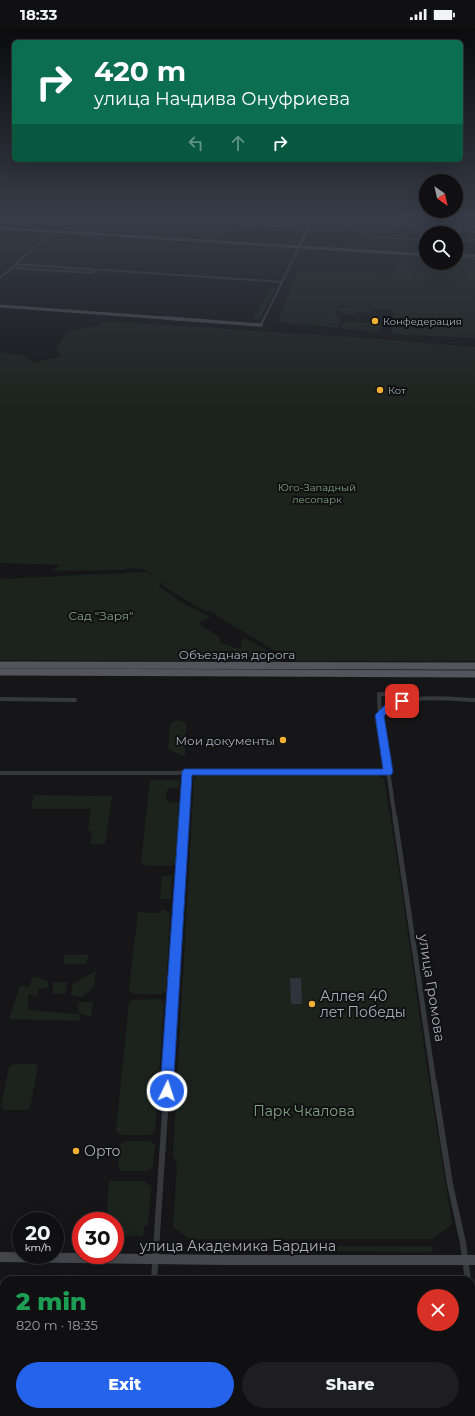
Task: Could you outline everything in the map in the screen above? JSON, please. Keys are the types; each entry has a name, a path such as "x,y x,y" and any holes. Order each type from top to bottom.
{"main road":[{"name":"Объездная дорога","path":"0,665 475,666"},
{"name":"Объездная дорога","path":"0,672 475,674"}],"street":[{"path":"0,306 261,325 282,282 278,282"},
{"name":"улица Громова","path":"402,701 396,695 378,694 388,772 450,1184 470,1260 468,1276"},
{"path":"0,698 75,700"},
{"path":"380,715 392,704 402,701 475,700"},
{"path":"154,1276 187,772"},
{"path":"0,773 388,772"},
{"name":"улица Академика Бардина","path":"0,1257 470,1260"}],"green space":[{"path":"294,282 475,282 475,338 392,334 395,311 339,305 335,313 341,317 338,328 278,322"},
{"path":"269,288 276,288 260,320 253,320"},
{"path":"348,307 372,310 370,313 356,312 353,315 338,312 340,308"},
{"name":"Юго-Западный лесопарк","path":"103,321 338,336 475,347 475,661 295,661 285,657 207,610 205,611 162,586 164,583 163,582 158,586 186,605 211,617 198,623 221,638 219,639 221,643 240,649 242,645 241,642 245,638 276,656 280,662 0,660 0,579 145,572 154,576 143,569 127,568 125,570 52,571 60,565 0,563 0,352 25,356 34,363 62,356 55,350 67,332 100,325"},
{"path":"346,321 382,326 377,332 343,329 342,327"},
{"path":"0,666 475,668 475,672 0,669"},
{"path":"178,720 186,724 185,757 168,749 171,723"},
{"name":"Парк Чкалова","path":"200,775 378,775 384,779 452,1224 433,1239 192,1239 188,1238 173,1227 177,1165 173,1155 194,778"},
{"path":"150,780 180,780 179,788 169,788 166,792 166,800 169,802 179,803 176,863 172,866 146,866 141,862"},
{"path":"34,795 112,796 105,844 90,844 92,831 88,831 91,809 31,809"},
{"path":"172,875 171,899 160,899 162,876"},
{"path":"163,909 170,913 166,991 162,994 133,994 129,990 138,912 159,913"},
{"path":"64,955 89,955 86,964 64,964"},
{"path":"96,971 93,988 82,997 71,996 73,984"},
{"path":"32,977 47,980 49,988 38,989 37,996 28,994 28,1010 79,1014 81,1021 9,1019 20,986 30,987"},
{"path":"53,982 67,982 65,994 53,994"},
{"path":"161,999 164,1003 155,1131 151,1135 121,1135 116,1131 129,1002 133,1000"},
{"path":"78,1002 93,1002 91,1017 79,1013"},
{"path":"14,1064 36,1064 38,1068 30,1107 26,1110 4,1110 1,1107 9,1067"},
{"path":"125,1141 149,1141 155,1144 153,1167 148,1171 121,1171 118,1167 120,1145"},
{"path":"109,1181 144,1181 151,1187 148,1224 144,1227 143,1236 124,1236 124,1212 107,1212"},
{"path":"187,1246 432,1246 433,1252 187,1250"}],"shaded area":[{"path":"290,978 301,978 302,1004 291,1004"}],"place":[{"name":"Конфедерация","path":"375,321"},
{"name":"Кот","path":"380,390"},
{"name":"Мои документы","path":"283,740"},
{"name":"Аллея 40 лет Победы","path":"312,1004"},
{"name":"Орто","path":"76,1151"}],"route":[{"path":"167,1091 187,772 388,772 380,715 384,709 394,703 402,701"}],"park label":[{"name":"Сад \"Заря\"","path":"101,615"}]}
